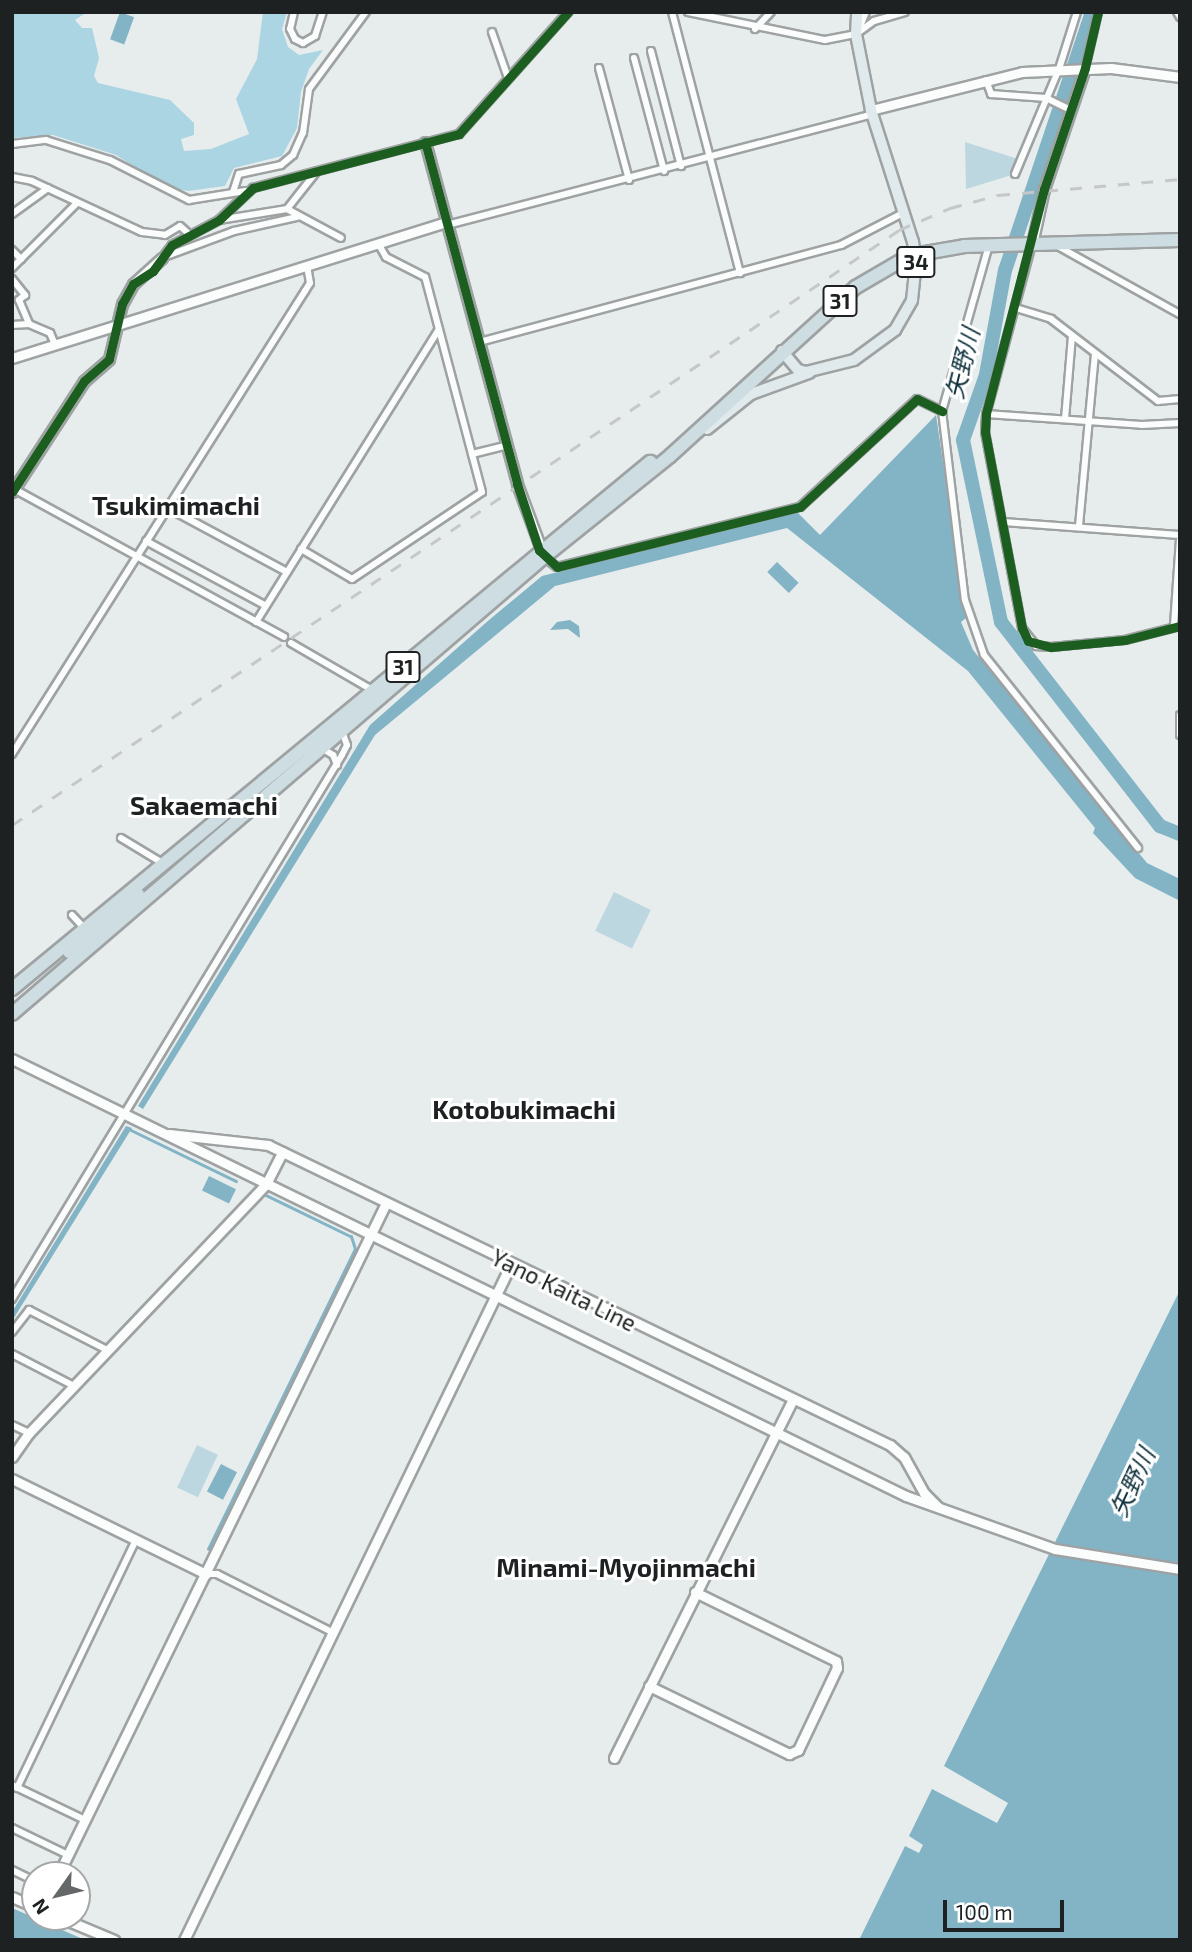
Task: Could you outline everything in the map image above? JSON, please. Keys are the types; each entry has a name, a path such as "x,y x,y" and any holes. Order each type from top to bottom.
{"highway":[{"name":"31","path":"12,989 84,928 169,868 321,749 374,691 782,352 856,287 904,259 925,253 992,245 1180,240"},
{"name":"31","path":"12,1014 223,819 339,727 541,554 670,456 782,352"},
{"path":"12,999 169,868"}],"main road":[{"name":"34","path":"670,456 751,394 868,353 895,330 912,300 916,263 871,112 856,34 857,12"},
{"path":"782,352 798,370 820,370"}],"street":[{"path":"294,12 290,29 300,43 314,36 323,12"},
{"path":"233,192 239,174 281,165 293,155 303,133 306,102 315,78 366,12"},
{"path":"12,144 46,140 110,160 188,200 245,191 467,129 507,75 530,58 568,12"},
{"path":"672,12 740,274"},
{"path":"688,12 755,29 825,40 856,34 874,21 905,12"},
{"path":"715,19 722,12"},
{"path":"755,29 771,12"},
{"path":"856,34 866,12"},
{"path":"1015,174 1046,98 1061,69 1077,12"},
{"path":"1003,522 1079,526 1180,538 1177,625 1125,640 1036,646 1022,628 985,432 986,414 1016,308 1029,244 1098,12"},
{"path":"492,32 507,75"},
{"path":"651,51 681,166"},
{"path":"634,58 664,171"},
{"path":"599,68 629,180"},
{"path":"12,358 378,243 664,171 985,79 1083,68 1133,69 1180,77"},
{"path":"985,79 991,94 1046,98 1071,110"},
{"path":"425,142 507,445 541,554 557,567 800,507 917,399 942,411"},
{"path":"287,209 318,169"},
{"path":"12,177 48,188 142,232 165,235 180,226 190,234"},
{"path":"12,214 48,188"},
{"path":"219,220 245,191"},
{"path":"12,268 77,203"},
{"path":"284,637 13,491 84,381 109,359 128,291 190,234 219,220 287,209 341,238"},
{"path":"479,342 841,245 903,213"},
{"path":"162,258 234,231 298,216"},
{"path":"301,549 352,579 482,492 425,277 386,257 378,243"},
{"path":"1052,243 1180,314"},
{"path":"992,245 942,411 965,600 984,655 1138,848"},
{"path":"12,250 21,259"},
{"path":"12,754 310,283 307,266"},
{"path":"12,279 25,295 19,300 29,324"},
{"path":"1016,308 1041,313 1158,401 1180,399"},
{"path":"12,325 29,324 50,333 55,344"},
{"path":"256,622 439,329"},
{"path":"1065,419 1072,336"},
{"path":"1079,526 1095,355"},
{"path":"986,414 1142,425 1180,423"},
{"path":"472,454 507,445"},
{"path":"168,508 287,572"},
{"path":"146,541 265,606"},
{"path":"291,643 374,691"},
{"path":"1180,715 1180,735"},
{"path":"12,1299 337,765 346,748 339,727"},
{"path":"321,749 333,755 337,765"},
{"path":"121,838 169,868"},
{"path":"72,915 84,928"},
{"name":"Yano Kaita Line","path":"12,1059 942,1511 1055,1549 1180,1569"},
{"name":"Yano Kaita Line","path":"153,1129 191,1139 254,1141 282,1152 792,1401 895,1448 908,1461 924,1493 942,1511"},
{"path":"12,1457 29,1433 266,1184 282,1152"},
{"path":"65,1861 386,1203"},
{"path":"184,1940 511,1264"},
{"path":"12,1332 29,1310 107,1350"},
{"path":"12,1354 74,1386"},
{"path":"614,1758 792,1401"},
{"path":"12,1425 29,1433"},
{"path":"12,1479 136,1541 206,1574 216,1574 332,1632"},
{"path":"85,1820 14,1787 136,1541"},
{"path":"649,1686 789,1754 798,1750 837,1668 836,1661 695,1592"},
{"path":"12,1828 68,1855"},
{"path":"91,1930 114,1940"}],"shaded area":[{"path":"12,12 87,12 75,20 82,28 92,28 99,58 94,76 98,83 170,100 194,123 194,135 181,139 184,151 211,149 249,134 236,99 257,59 263,12 287,12 282,29 288,47 299,55 323,50 309,69 301,92 297,128 282,156 234,168 225,186 188,191 167,187 116,155 53,135 12,138"},
{"path":"965,142 1018,159 1012,175 966,189"},
{"path":"614,892 651,910 632,949 595,931"},
{"path":"197,1445 218,1455 198,1497 177,1488"}],"water":[{"path":"120,12 134,17 124,44 110,39"},
{"path":"936,415 966,618 961,622 973,650 1147,863 1180,879 1180,901 1135,878 1093,833 1095,828 968,671 787,528 555,586 375,735 143,1109 138,1106 370,725 489,620 542,576 797,512 820,535"},
{"path":"777,562 799,583 789,593 767,572"},
{"path":"570,620 579,626 580,638 568,629 550,630 557,622"},
{"path":"126,1126 132,1128 12,1321 12,1312"},
{"path":"209,1176 236,1189 229,1204 202,1190"},
{"path":"1180,1290 1180,1940 859,1940 905,1846 919,1853 923,1845 909,1836 932,1789 997,1823 1008,1803 944,1766"},
{"path":"221,1464 237,1472 223,1500 207,1492"},
{"path":"12,1908 21,1912 21,1931 64,1931 85,1940 12,1940"}],"waterway":[{"name":"矢野川","path":"1092,12 1005,270 986,375 963,440 1001,622 1160,826 1180,834"},
{"path":"129,1129 236,1181"},
{"path":"208,1549 355,1249 351,1237 263,1194"}],"railway":[{"path":"12,825 899,230 950,208 998,195 1180,179"}],"cycle path":[{"path":"12,492 84,381 109,359 122,304 133,284 153,271 172,245 219,220 253,188 459,134 568,12"},
{"path":"1098,12 1085,68 1044,189 986,414 985,432 1022,628 1028,641 1051,647 1125,640 1180,626"},
{"path":"425,142 517,484 539,550 557,567 800,507 917,399 942,411"}],"district":[{"name":"Tsukimimachi","path":"176,505"},
{"name":"Sakaemachi","path":"204,805"},
{"name":"Kotobukimachi","path":"524,1109"},
{"name":"Minami-Myojinmachi","path":"626,1567"}]}
